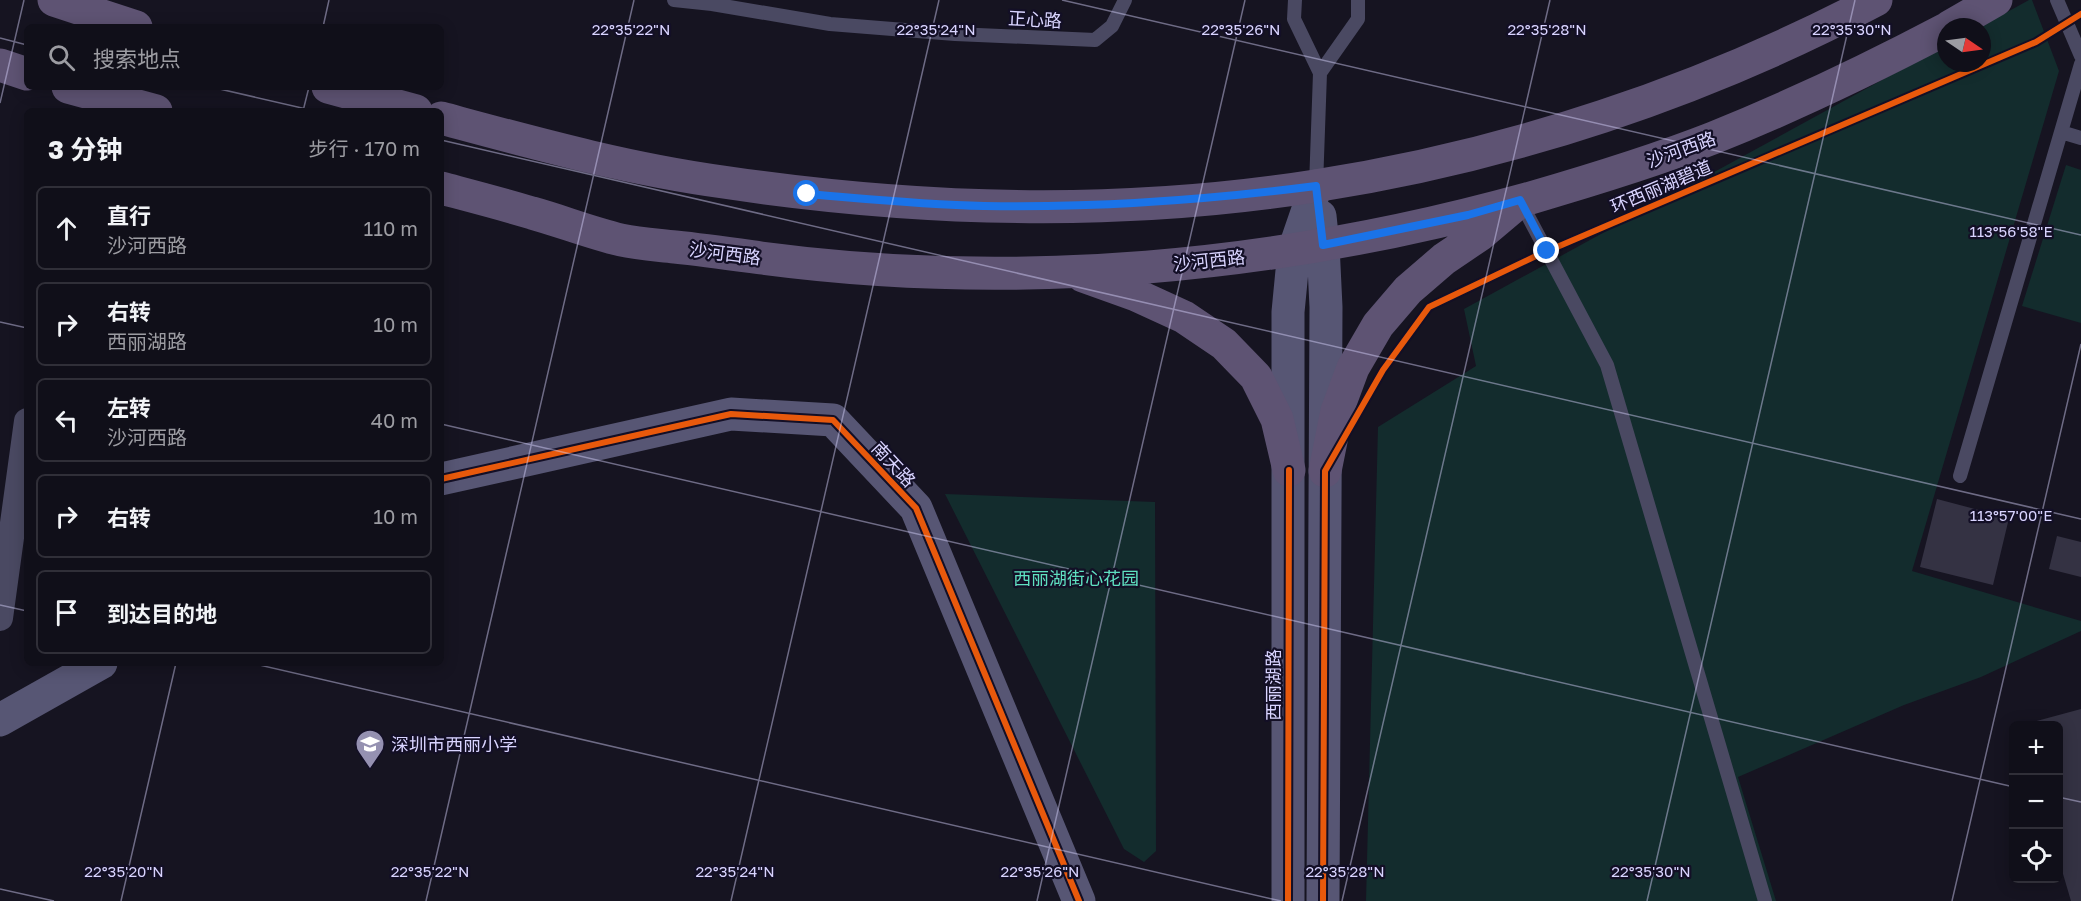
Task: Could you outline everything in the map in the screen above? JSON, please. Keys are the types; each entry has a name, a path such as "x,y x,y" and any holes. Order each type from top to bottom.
{"main road":[{"path":"54,0 127,24"},
{"path":"444,119 548,147 634,166 720,182 807,194 895,202 983,206 1071,206 1247,195 1316,186 1454,159 1572,126 1688,85 1769,52 1876,0"},
{"name":"沙河西路","path":"1965,18 1996,0"},
{"name":"沙河西路","path":"444,189 623,241 800,263 891,271 982,274 1073,273 1219,261 1309,248 1468,215 1589,181 1709,140 1850,78 1937,34"},
{"path":"0,65 24,73"},
{"path":"339,90 405,108"},
{"path":"72,96 139,108"},
{"name":"西丽湖路","path":"1288,901 1288,312 1309,248 1316,186"},
{"path":"1325,471 1337,411 1353,368 1378,325 1408,290 1444,259 1482,234 1520,200"},
{"name":"西丽湖路","path":"1309,248 1326,307 1323,901"},
{"path":"1073,273 1136,296 1184,317 1224,344 1256,377 1277,419 1289,470"},
{"name":"南天路","path":"444,478 731,414 832,420 916,508 1079,901"},
{"path":"0,720 96,666"}],"street":[{"path":"0,618 24,444"}],"lane":[{"name":"正心路","path":"674,0 712,4 830,24 955,34 1095,40 1112,26 1125,0"},
{"path":"1295,0 1294,19 1320,73 1316,186"},
{"path":"1320,73 1358,19 1359,0"},
{"path":"2057,0 2081,56"},
{"path":"1960,476 2081,64"},
{"path":"2061,132 2081,138"},
{"path":"1520,200 1607,365 1765,901"}],"green space":[{"path":"2032,0 2059,71 1912,571 2081,621 2081,631 1981,677 1904,705 1738,777 1776,901 1366,901 1378,427 1476,366 1464,309 1937,50 1937,72 1991,72 1991,21"},
{"path":"2066,165 2081,170 2081,323 2022,306"},
{"name":"西丽湖街心花园","path":"945,494 1155,502 1156,851 1144,862 1124,849"}],"building":[{"path":"1937,499 2009,518 1993,585 1920,567"},
{"path":"2057,536 2081,542 2081,577 2049,569"},
{"path":"2081,709 2081,901 2071,901 2063,874 2063,721 2037,721"}],"cycle path":[{"name":"环西丽湖碧道","path":"1323,901 1325,471 1383,370 1429,307 1536,256 2036,42 2081,14"},
{"path":"444,478 731,414 833,420 916,508 1079,901"},
{"path":"1288,901 1289,470"}],"place":[{"name":"深圳市西丽小学","path":"370,770"}],"route":[{"path":"807,194 895,202 983,206 1071,206 1247,195 1316,186 1323,245 1468,215 1520,200 1547,251"}]}
